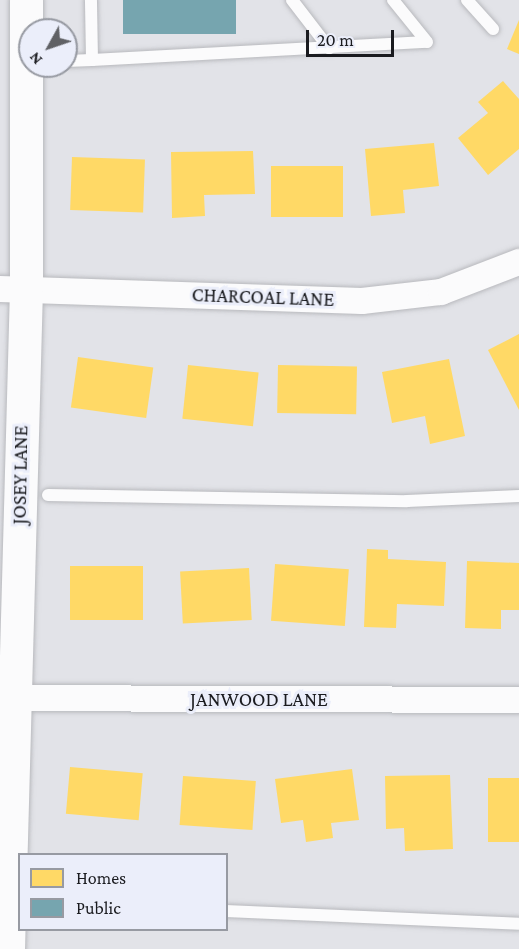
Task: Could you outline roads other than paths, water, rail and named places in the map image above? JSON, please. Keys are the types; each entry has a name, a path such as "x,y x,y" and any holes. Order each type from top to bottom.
{"main road":[{"name":"JOSEY LANE","path":"26,0 26,18"},
{"name":"JOSEY LANE","path":"8,949 14,901 8,698 13,289 26,78"}],"street":[{"name":"CHARCOAL LANE","path":"13,289 362,301 441,292 519,262"},
{"name":"JANWOOD LANE","path":"8,698 519,700"}],"lane":[{"path":"91,0 93,60"},
{"path":"292,0 330,48"},
{"path":"78,61 428,42 393,0"},
{"path":"466,0 493,29"},
{"path":"48,495 407,501 519,496"},
{"path":"228,911 519,924"}]}
